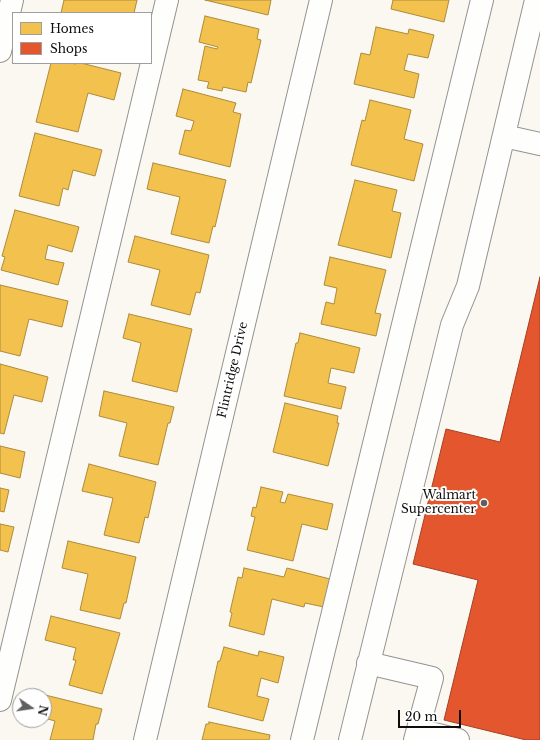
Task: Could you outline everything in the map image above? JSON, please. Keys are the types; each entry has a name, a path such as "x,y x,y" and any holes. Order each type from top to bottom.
{"street":[{"path":"0,51 12,0"},
{"path":"152,63 167,0"},
{"name":"Flintridge Drive","path":"144,740 321,0"},
{"path":"302,740 482,0"},
{"path":"350,740 452,325 468,286 536,0"},
{"path":"0,700 152,64"},
{"path":"504,136 540,144"},
{"path":"368,663 432,678 416,735 458,740"}],"building: Homes":[{"path":"64,0 137,0 134,12 61,12"},
{"path":"205,0 271,0 268,15"},
{"path":"393,0 449,0 444,22 391,9"},
{"path":"205,16 259,29 257,39 261,40 251,83 248,82 246,92 223,87 222,91 207,88 209,82 198,80 205,46 217,49 218,47 199,42"},
{"path":"376,27 408,34 409,29 434,35 428,58 408,54 404,70 419,74 414,98 354,84 361,53 370,55"},
{"path":"51,64 85,64 121,73 114,100 88,93 78,132 36,122"},
{"path":"183,89 236,103 233,112 241,114 230,167 179,154 185,130 191,131 194,121 176,116"},
{"path":"370,100 411,110 404,139 423,144 414,181 351,165 362,120 365,121"},
{"path":"35,133 102,150 95,176 73,170 68,190 63,188 59,206 19,196"},
{"path":"153,163 226,180 215,227 213,226 209,243 171,234 180,197 147,189"},
{"path":"355,180 397,190 392,211 401,213 391,258 338,245"},
{"path":"15,210 79,227 72,252 48,245 45,259 64,263 58,285 1,270 5,257 2,256"},
{"path":"135,236 209,255 200,293 196,292 190,315 151,305 160,270 128,262"},
{"path":"330,257 386,270 375,313 381,314 376,336 321,324 326,302 334,304 337,288 324,285"},
{"path":"0,285 68,301 62,327 29,319 20,356 0,351"},
{"path":"129,314 192,329 177,392 132,381 141,343 123,338"},
{"path":"300,333 360,348 354,373 331,368 328,383 346,387 341,409 284,396 296,343 298,343"},
{"path":"0,364 48,377 42,402 14,395 4,434 0,433"},
{"path":"104,391 174,407 170,423 168,423 158,465 119,456 127,423 99,416"},
{"path":"285,403 338,416 337,423 339,423 328,466 273,452"},
{"path":"0,446 25,452 20,478 0,473"},
{"path":"89,464 156,482 148,518 145,517 139,543 104,535 113,498 82,491"},
{"path":"261,487 283,492 280,502 285,503 288,494 333,504 327,530 302,524 293,561 247,550 255,517 251,516 253,507 256,508"},
{"path":"0,488 9,490 4,512 0,511"},
{"path":"0,524 14,527 8,552 0,550"},
{"path":"68,541 136,557 126,603 124,603 120,619 80,610 88,574 62,568"},
{"path":"244,568 284,577 287,568 330,579 324,607 305,603 304,607 272,599 264,635 229,626 232,613 230,612 238,577 242,578"},
{"path":"51,616 120,633 102,694 69,685 76,660 73,660 76,648 45,640"},
{"path":"224,647 258,656 259,651 284,657 278,683 261,678 257,696 269,699 263,721 208,707 218,661 220,661"},
{"path":"52,697 102,709 98,724 96,724 93,740 50,740 55,721 52,720"},
{"path":"209,722 270,735 269,740 202,740 206,724 209,724"}],"building: Shops":[{"name":"Walmart Supercenter","path":"540,277 540,740 526,740 444,720 478,580 413,564 446,429 500,442"}],"place":[{"name":"Walmart Supercenter","path":"484,503"}]}
